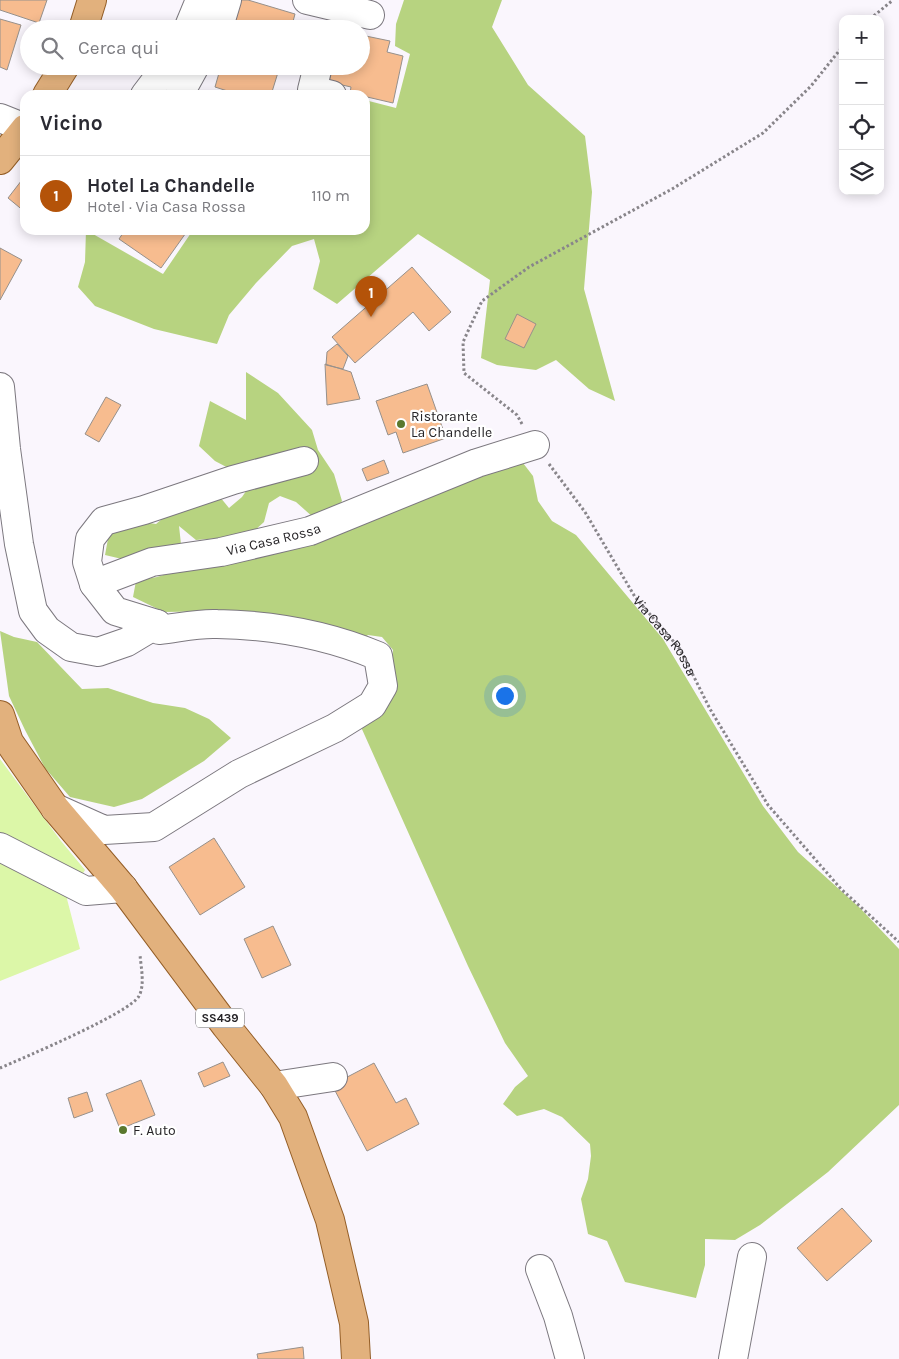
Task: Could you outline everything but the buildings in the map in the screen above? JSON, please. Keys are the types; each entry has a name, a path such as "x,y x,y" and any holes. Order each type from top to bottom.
{"main road":[{"path":"86,20 92,0"},
{"path":"50,90 59,75"},
{"path":"0,160 20,134"},
{"name":"SS439","path":"0,716 9,742 55,808 123,888 226,1026 274,1086 293,1117 330,1220 354,1323 356,1359"}],"street":[{"path":"192,20 200,0"},
{"path":"221,20 227,0"},
{"path":"317,7 370,15"},
{"path":"149,90 160,75"},
{"path":"185,90 191,75"},
{"path":"312,90 316,75"},
{"path":"0,118 20,126"},
{"path":"0,386 6,449 19,544 33,611 47,630 71,647 98,652 127,642 157,624"},
{"name":"Via Casa Rossa","path":"94,584 152,562 221,552 310,531 477,463 535,445"},
{"path":"157,624 115,611 94,584 86,562 90,539 104,521 144,510 233,480 304,461"},
{"path":"55,808 104,830 154,827 239,774 335,728 372,705 382,686 378,656 287,629 215,624 159,630 157,624"},
{"path":"0,847 86,891 123,888"},
{"path":"274,1086 332,1077"},
{"path":"733,1359 752,1257"},
{"path":"540,1269 558,1316 570,1359"}],"path":[{"path":"875,15 893,0"},
{"path":"535,445 516,415 464,373 463,342 482,301 529,267 672,189 763,133 811,86 839,51"},
{"name":"Via Casa Rossa","path":"535,445 585,512 635,597 680,649 710,709 768,805 841,889 899,942"},
{"path":"0,1068 42,1051 121,1011 139,997 142,983 139,952 142,936 149,923"}],"green space":[{"path":"404,0 502,0 492,27 528,85 585,136 592,192 584,289 615,401 589,389 556,360 536,370 497,365 481,358 490,280 418,234 337,304 313,289 320,261 314,239 292,246 256,283 229,315 217,344 154,329 95,306 78,287 85,262 86,235 95,235 163,274 190,235 370,235 370,101 396,108 410,54 395,46 396,24"},
{"path":"246,372 278,393 312,430 318,450 334,474 342,501 334,511 314,518 296,502 280,496 269,503 264,522 254,531 232,537 196,540 179,526 181,544 122,559 105,555 110,528 137,521 156,524 174,509 220,497 229,508 242,497 253,481 215,461 199,446 210,401 246,420"},
{"path":"523,463 533,476 538,501 552,521 576,535 663,639 763,806 798,852 860,908 899,949 899,1105 828,1172 760,1225 735,1240 705,1239 705,1265 696,1298 625,1282 607,1241 588,1234 581,1199 588,1179 591,1156 590,1144 562,1117 544,1109 517,1116 503,1104 515,1087 528,1076 505,1043 468,966 361,727 395,692 390,679 393,650 382,637 368,635 360,641 223,611 164,612 133,597 136,581 157,577 192,566 276,554 358,523 459,481"},
{"path":"0,631 14,637 37,642 82,689 108,688 153,703 185,708 209,719 231,738 204,761 142,799 114,807 70,797 45,768 9,696"},
{"path":"0,759 85,870 67,899 80,949 0,981"}],"place":[{"name":"Hotel La Chandelle","path":"371,317"},
{"name":"Ristorante La Chandelle","path":"401,424"},
{"name":"F. Auto","path":"123,1130"}]}
